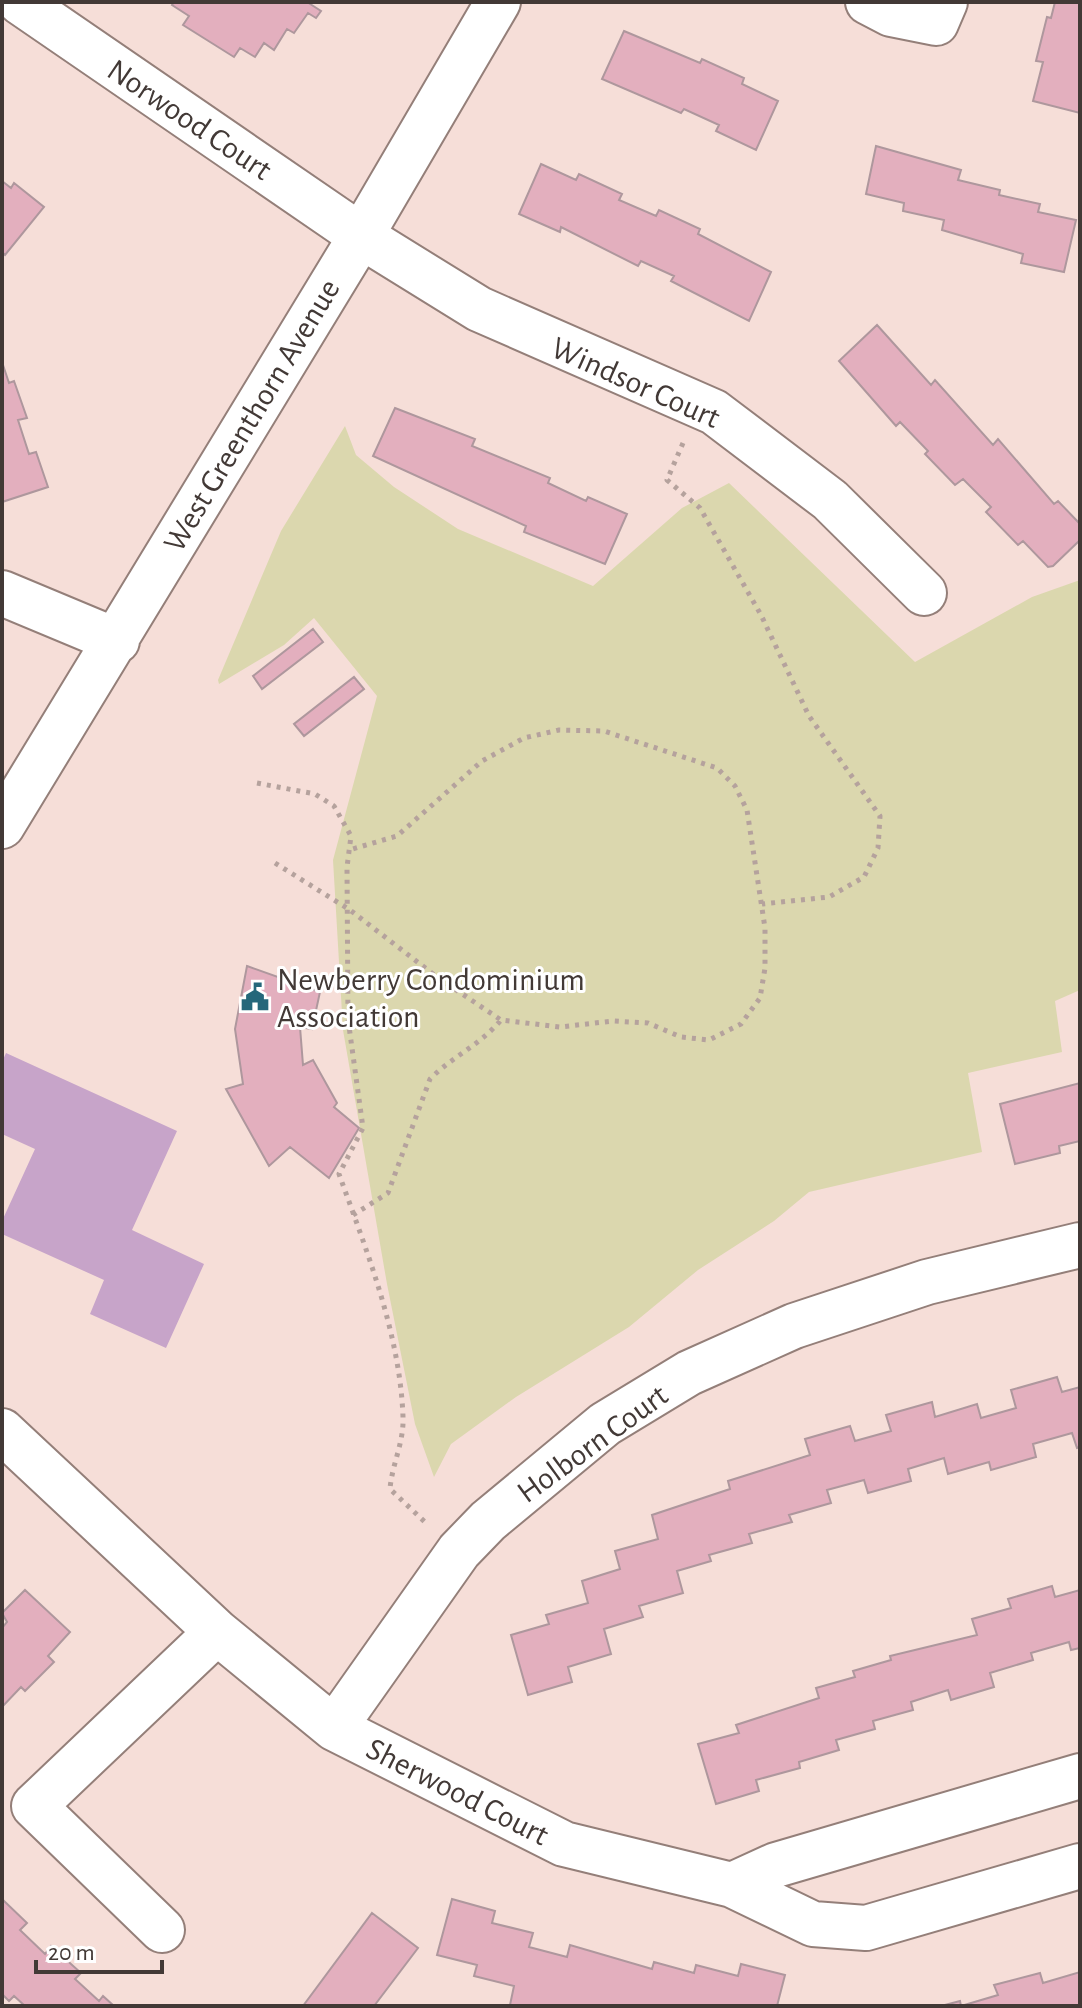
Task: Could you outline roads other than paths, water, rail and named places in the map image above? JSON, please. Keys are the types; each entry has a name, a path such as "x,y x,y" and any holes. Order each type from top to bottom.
{"street":[{"name":"Norwood Court","path":"20,2 361,236"},
{"name":"West Greenthorn Avenue","path":"2,826 117,641 227,451 361,236 498,2"},
{"path":"868,2 891,14 936,23 945,2"},
{"name":"Windsor Court","path":"361,236 492,315 699,405 778,457 830,500 924,593"},
{"path":"2,593 117,641"},
{"name":"Holborn Court","path":"334,1728 459,1551 488,1521 605,1424 689,1373 794,1326 927,1282 1080,1245"},
{"name":"Sherwood Court","path":"2,1431 217,1632 334,1728 564,1844 732,1885 813,1924 866,1928 1080,1866"},
{"path":"162,1930 34,1806 217,1632"},
{"path":"732,1885 776,1865 1080,1776"}],"place":[{"name":"Newberry Condominium Association","path":"255,997"}]}
